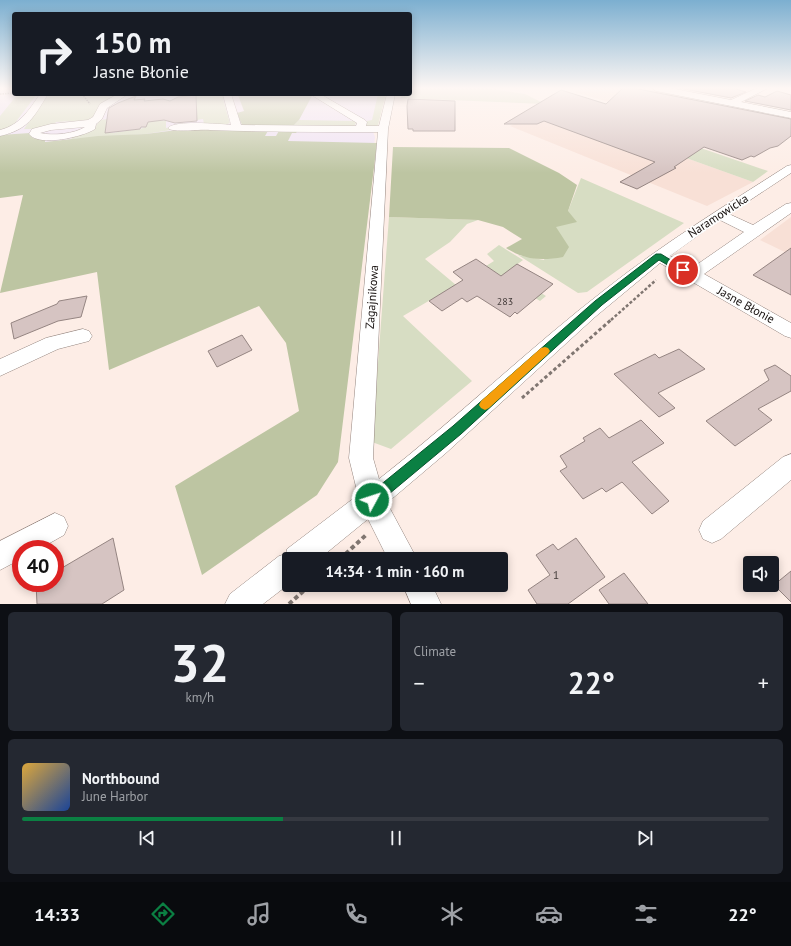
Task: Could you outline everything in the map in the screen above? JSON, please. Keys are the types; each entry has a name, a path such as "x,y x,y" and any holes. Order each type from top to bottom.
{"street":[{"path":"15,130 22,126 29,116"},
{"path":"0,133 15,130 36,131 51,127 91,123 98,116"},
{"path":"234,116 237,128"},
{"path":"352,116 362,122 360,129"},
{"name":"Zagajnikowa","path":"386,116 383,129 361,458 378,510 399,552"},
{"path":"173,128 196,126 237,128 383,129"},
{"name":"Naramowicka","path":"309,552 378,510 457,430 598,303 666,260 724,212 790,169"},
{"path":"692,275 759,227 791,207"},
{"path":"724,212 759,227"},
{"name":"Jasne Błonie","path":"666,260 791,331"},
{"path":"0,368 52,343 83,336"},
{"path":"712,530 791,465"},
{"path":"0,556 55,526"},
{"path":"240,604 282,571"},
{"path":"420,592 426,604"}],"path":[{"path":"521,399 666,260"},
{"path":"345,552 378,510"},
{"path":"289,604 302,592"}],"shaded area":[{"path":"0,116 375,116 371,126 375,137 374,146 146,136 0,146"},
{"path":"530,116 570,116 753,182 707,206 510,126"},
{"path":"791,217 791,255 760,240"}],"green space":[{"path":"0,116 20,116 12,127 0,130"},
{"path":"33,116 98,116 94,120 56,122 54,125 34,129 24,129"},
{"path":"197,116 228,116 230,123 225,125 204,124 203,119 197,120"},
{"path":"238,116 301,116 293,126 242,125"},
{"path":"373,116 380,116 376,127 367,127 367,121 372,120"},
{"path":"570,116 608,116 768,171 753,182"},
{"path":"147,117 161,121 166,120 166,128 171,127 171,130 146,134 71,139 72,137 95,127 100,120 117,118 106,131 111,133 145,127"},
{"path":"299,120 357,121 354,127 293,126"},
{"path":"192,128 269,129 265,136 276,136 280,129 298,130 296,133 292,133 288,141 377,143 338,462 317,495 202,575 175,486 299,411 286,343 259,306 109,370 97,272 0,293 23,195 0,198 0,135 30,133 33,138 45,140 45,142 98,136 146,134"},
{"path":"393,147 509,148 559,173 577,185 568,211 577,222 556,227 569,247 563,257 540,259 527,257 513,252 506,248 522,239 503,227 478,220 389,217"},
{"path":"581,178 684,223 587,292 578,293 518,255 544,260 555,227 568,211"},
{"path":"389,217 478,220 467,224 450,242 425,259 456,285 403,316 472,381 391,449 372,442"},
{"path":"499,245 523,260 507,272 546,296 540,301 486,266 494,261 487,254"}],"building":[{"path":"107,116 197,116 197,121 175,123 164,120 148,122 146,127 141,127 140,129 105,133"},
{"path":"407,116 455,116 455,131 413,131 413,129 408,129"},
{"path":"517,116 777,116 791,119 791,136 778,146 770,148 754,157 751,156 742,160 704,147 674,167 676,168 637,189 620,182 655,162 544,121 537,124 504,124"},
{"path":"791,248 791,295 753,275"},
{"path":"476,259 501,276 517,264 553,284 517,314 515,312 510,317 477,296 467,302 462,298 442,311 429,301 463,280 453,272"},
{"path":"87,296 81,317 58,321 14,339 11,323 57,304 59,301"},
{"path":"242,335 252,350 217,367 208,351"},
{"path":"679,349 705,369 658,393 675,408 659,417 614,374 655,354 659,358"},
{"path":"775,365 791,376 791,391 758,409 772,420 735,446 706,421 769,380 764,370"},
{"path":"641,420 664,443 632,462 669,501 652,514 622,482 606,492 602,488 583,499 560,471 567,467 560,456 585,441 583,438 600,428 609,438"},
{"path":"113,538 124,590 102,604 37,604 36,592 64,592 64,567"},
{"path":"576,538 605,577 568,604 537,604 528,590 550,575 536,555 553,544 558,550"},
{"path":"791,571 791,602 779,590 779,581"},
{"path":"624,573 648,604 609,604 599,590"}],"slow traffic":[{"path":"485,405 545,351"}],"route":[{"path":"372,500 457,430 598,303 658,256 683,270"}]}
